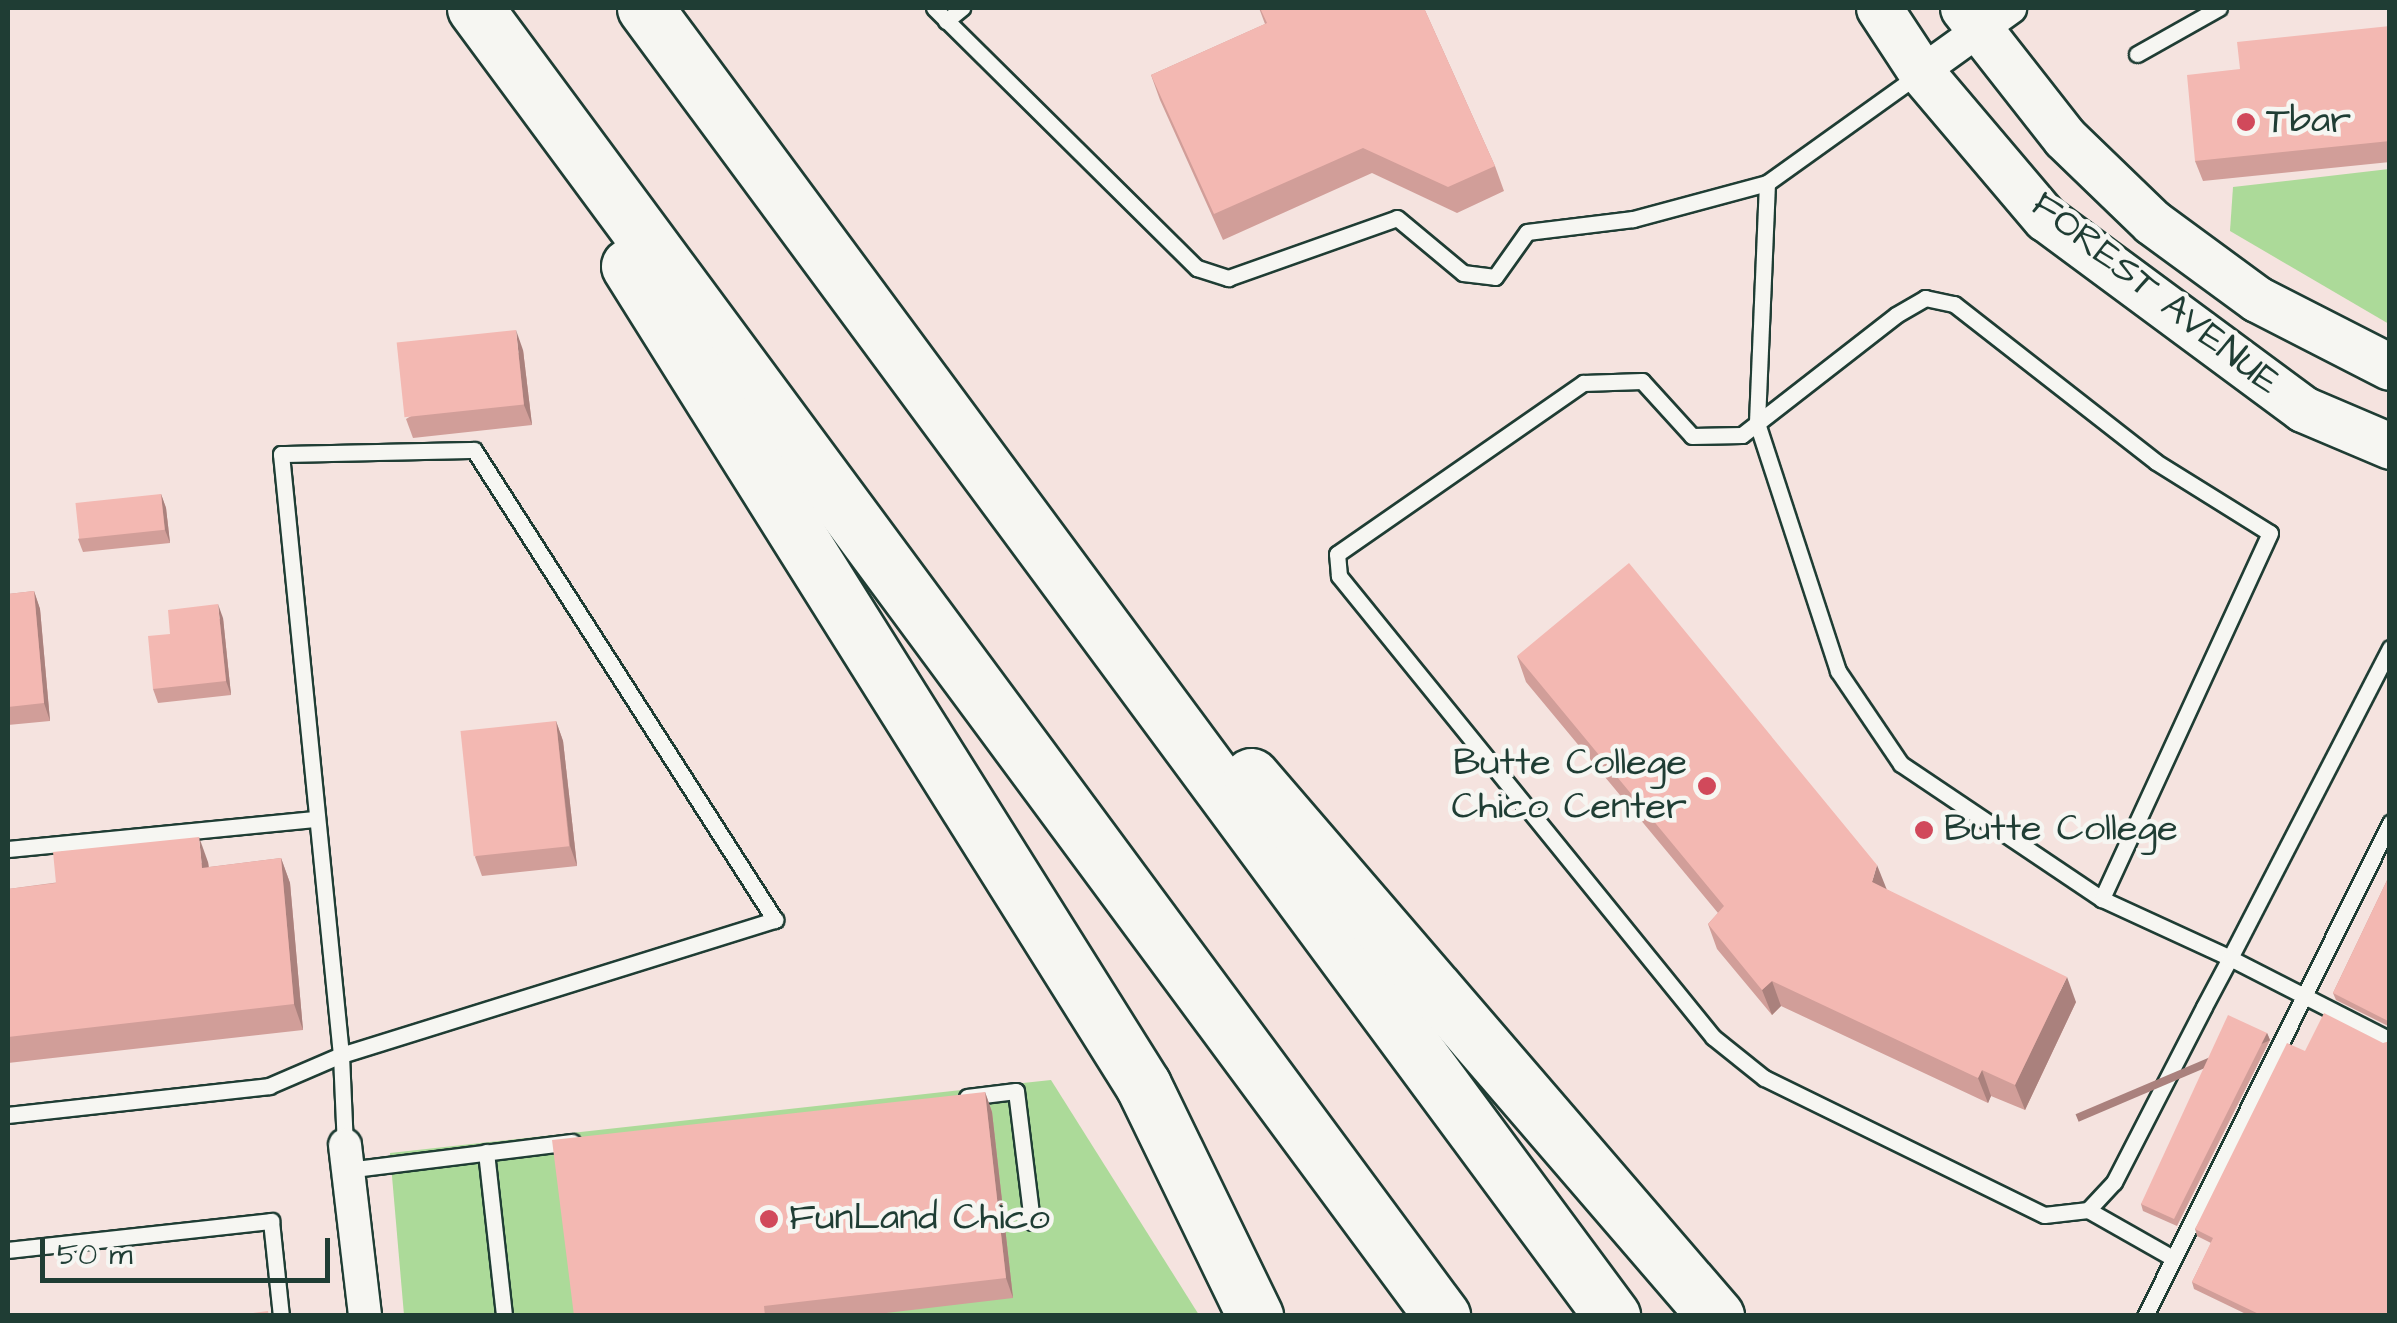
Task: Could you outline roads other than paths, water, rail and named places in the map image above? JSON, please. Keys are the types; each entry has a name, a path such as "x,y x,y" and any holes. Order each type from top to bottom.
{"highway":[{"path":"475,8 1442,1316"},
{"path":"645,8 1612,1316"},
{"path":"579,148 637,284 1143,1086 1255,1316"},
{"path":"1047,552 1303,832 1716,1316"}],"street":[{"name":"FOREST AVENUE","path":"1879,8 1921,72 2045,218 2303,408 2390,446"},
{"name":"FOREST AVENUE","path":"1984,15 2065,138 2152,222 2256,298 2390,367"},
{"path":"1921,72 1984,15"},
{"path":"346,1157 365,1316"}],"lane":[{"path":"934,8 1197,268 1228,278 1397,218 1464,273 1496,277 1527,232 1633,219 1767,182 1921,72"},
{"path":"946,21 962,8"},
{"path":"2136,54 2219,8"},
{"path":"1767,182 1757,423 1838,671 1902,764 2102,899 2230,958 2390,1040"},
{"path":"2102,899 2270,533 2131,444 1954,304 1925,298 1757,423 1704,442 1677,428 1642,381 1583,383 1336,554 1339,576 1713,1036 1764,1078 1986,1192 2044,1215 2088,1210 2173,1258"},
{"path":"8,1114 269,1086 341,1055 774,920 474,450 281,454 341,1055 346,1157 486,1152 584,1141"},
{"path":"2088,1210 2114,1182 2390,648"},
{"path":"8,849 316,819"},
{"path":"2145,1316 2390,822"},
{"path":"937,1100 1016,1091 1032,1222"},
{"path":"486,1152 504,1316"},
{"path":"8,1250 271,1220 281,1316"}],"place":[{"name":"Tbar","path":"2246,122"},
{"name":"Butte College Chico Center","path":"1707,786"},
{"name":"Butte College","path":"1924,830"},
{"name":"FunLand Chico","path":"769,1219"}]}
